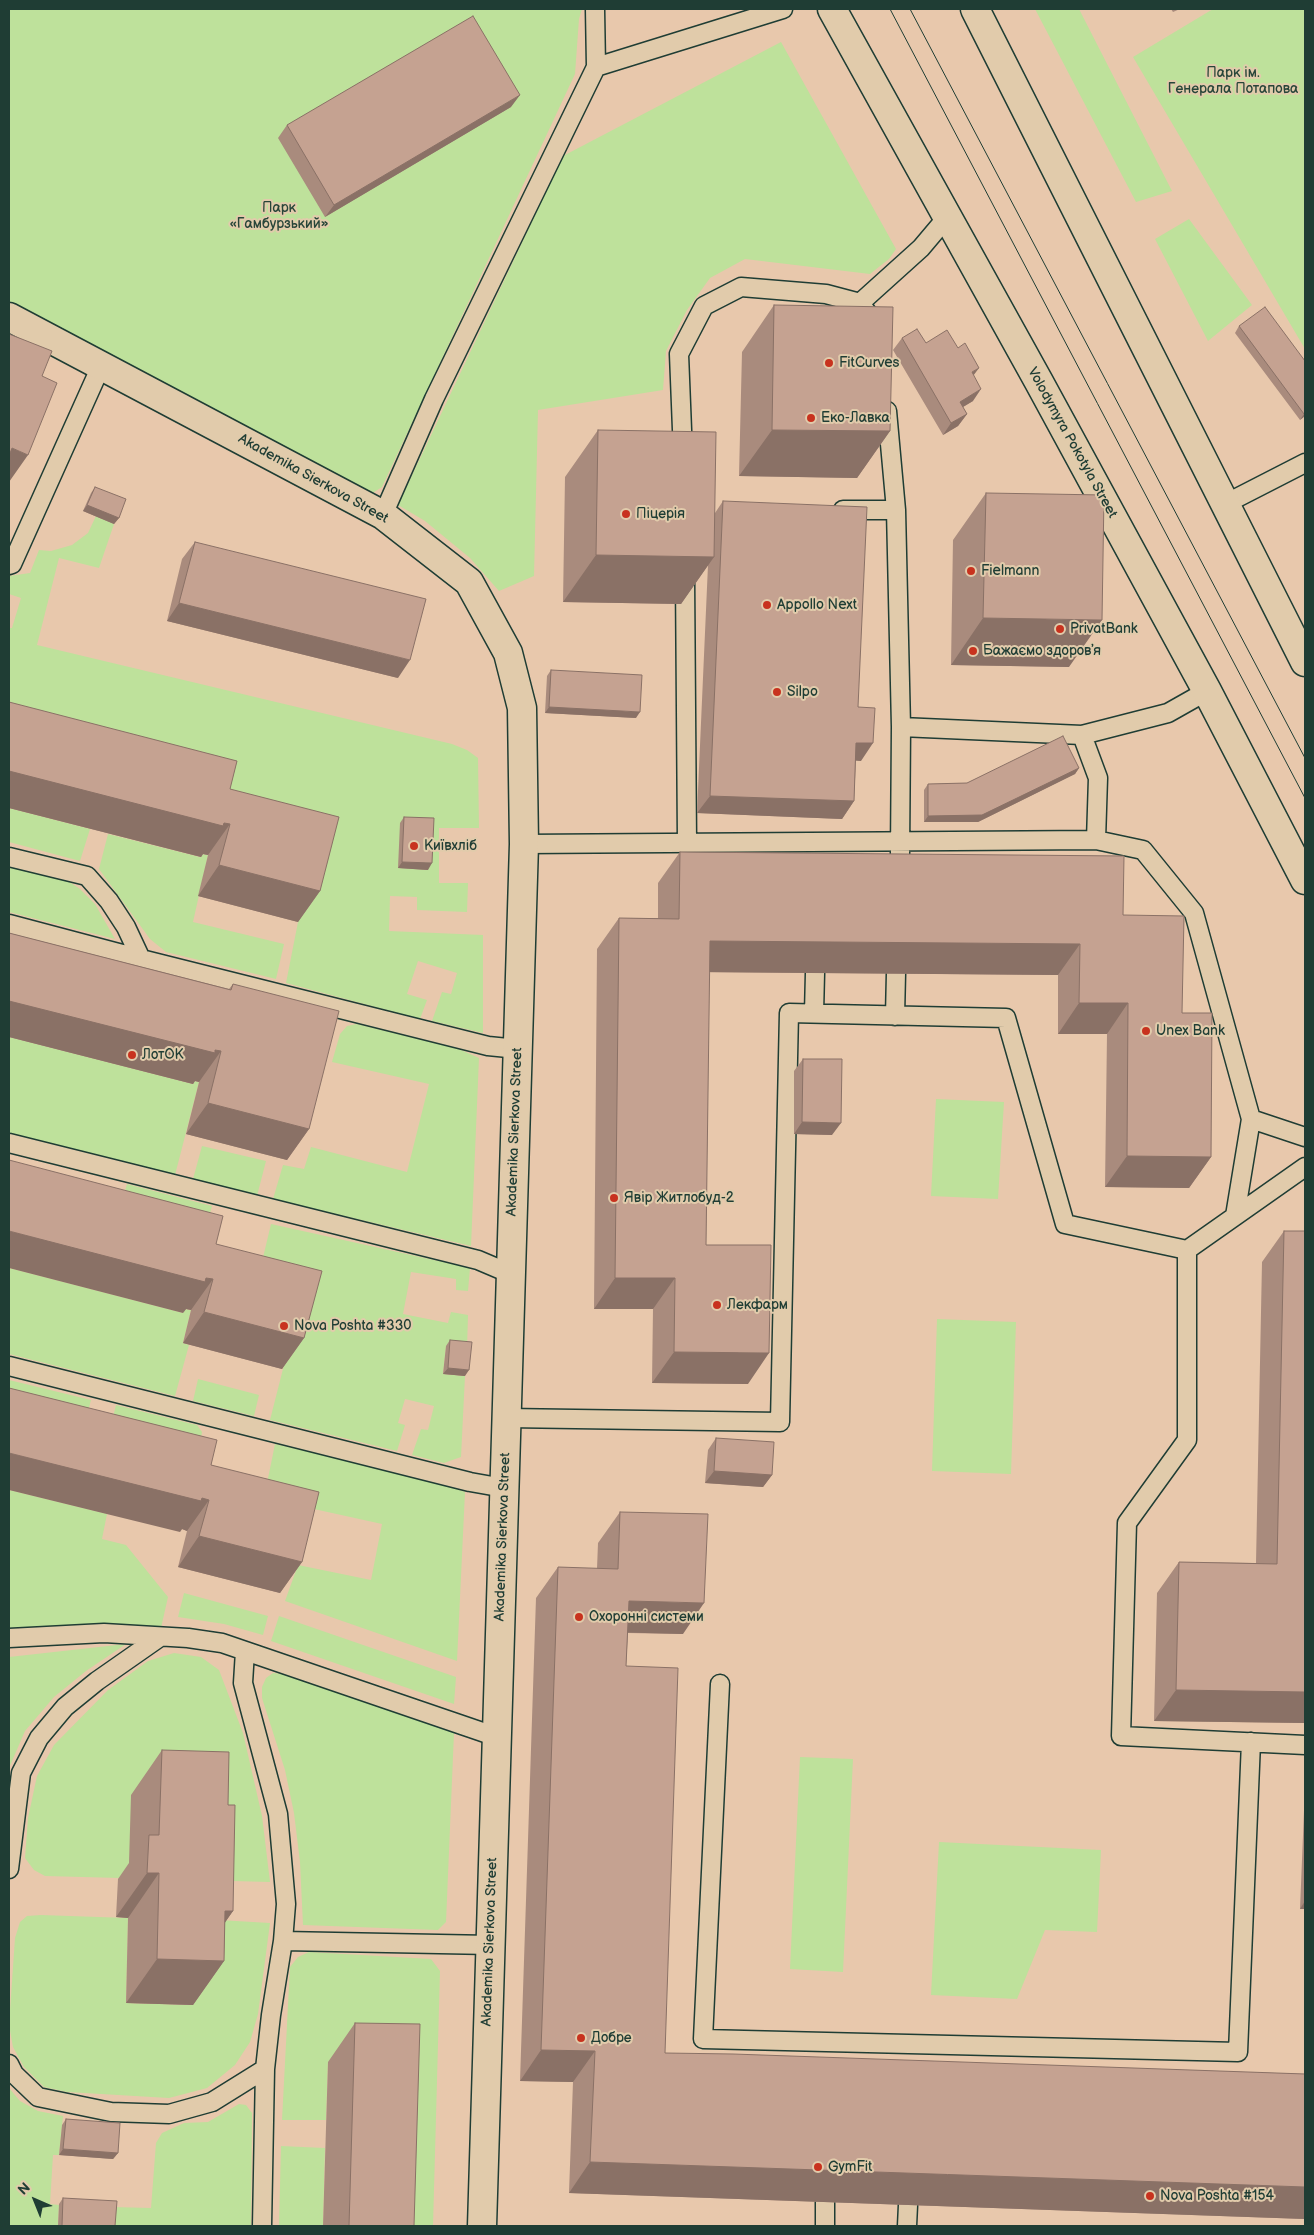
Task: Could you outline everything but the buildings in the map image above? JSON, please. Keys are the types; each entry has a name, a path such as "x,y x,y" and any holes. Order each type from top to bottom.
{"street":[{"name":"Volodymyra Pokotyla Street","path":"832,9 948,216 1206,691 1305,880"},
{"path":"975,9 1305,662"},
{"name":"Akademika Sierkova Street","path":"9,317 383,515 469,582 508,653 522,708 524,844 482,2226"}],"lane":[{"path":"383,515 434,399 596,67 595,9"},
{"path":"596,67 783,9"},
{"path":"860,303 921,248 948,216"},
{"path":"684,475 679,354 704,306 741,287 826,294 860,303 879,328 880,347"},
{"path":"9,565 12,564 100,366"},
{"path":"885,395 896,510 901,727 900,868"},
{"path":"1225,504 1305,463"},
{"path":"829,510 896,510"},
{"path":"685,558 687,843"},
{"path":"901,727 1082,748 1168,712 1206,691"},
{"path":"1082,748 1098,778 1096,840"},
{"path":"524,844 687,843 817,851 900,842 1096,840 1143,850 1194,913 1250,1119 1235,1216"},
{"path":"9,857 87,876 109,901 126,927 141,960"},
{"path":"9,924 141,960 488,1046 518,1048"},
{"path":"814,1013 815,973"},
{"path":"895,1016 896,973"},
{"path":"507,1418 780,1422 789,1013 1006,1018 1065,1224 1187,1250 1305,1167"},
{"path":"1250,1119 1305,1137"},
{"path":"9,1143 478,1260 511,1274"},
{"path":"1187,1250 1187,1440 1127,1523 1121,1736 1305,1745"},
{"path":"9,1366 470,1482 504,1488"},
{"path":"9,1638 104,1633 214,1642 497,1737"},
{"path":"9,1869 21,1773 40,1738 65,1706 160,1637"},
{"path":"245,1651 244,1683 278,1814 286,1904 284,1941 271,2015 265,2069 262,2226"},
{"path":"720,1684 703,2039 1238,2052 1251,1742"},
{"path":"284,1941 490,1945"},
{"path":"829,2061 830,2042"},
{"path":"915,2064 916,2044"},
{"path":"9,2064 14,2074 38,2097 111,2112 169,2114 212,2102 265,2069"},
{"path":"824,2226 825,2202"},
{"path":"907,2226 908,2205"}],"green space":[{"name":"Парк «Гамбурзький»","path":"9,9 582,9 579,19 575,74 382,487 368,496 9,307"},
{"path":"1035,9 1079,9 1172,191 1136,202"},
{"name":"Парк ім. Генерала Потапова","path":"1213,9 1305,9 1305,349 1133,57"},
{"path":"781,42 896,249 889,259 870,274 745,259 710,278 687,310 666,351 663,390 538,410 534,576 499,591 470,558 425,521 398,505 563,156"},
{"path":"1189,219 1252,305 1208,341 1155,239"},
{"path":"96,516 114,524 99,568 59,558 37,645 452,744 467,750 478,758 479,828 439,828 439,883 468,883 467,912 417,910 417,897 390,896 389,931 483,935 483,1033 432,1021 442,992 451,994 457,973 418,961 407,994 427,1000 420,1019 286,983 298,922 317,848 9,739 9,628 12,628 21,598 9,594 9,576 30,573 39,550 51,551 72,545 88,533"},
{"path":"9,808 90,829 80,861 9,842"},
{"path":"108,834 200,857 202,854 208,855 193,922 284,944 276,979 166,952 150,939 99,869"},
{"path":"9,866 65,879 80,889 95,904 115,939 9,912"},
{"path":"357,1024 459,1049 479,1058 471,1246 273,1199 283,1165 304,1169 311,1147 407,1172 429,1084 332,1062 340,1034 347,1026"},
{"path":"9,1037 193,1084 194,1081 199,1082 175,1175 9,1133"},
{"path":"936,1099 1004,1102 998,1199 931,1196"},
{"path":"202,1146 266,1161 257,1196 193,1179"},
{"path":"127,1184 212,1206 201,1247 115,1225"},
{"path":"271,1224 470,1268 468,1291 456,1290 456,1279 411,1272 403,1314 448,1323 451,1312 468,1315 467,1348 446,1346 443,1374 465,1376 461,1457 444,1463 412,1455 421,1429 428,1430 434,1406 405,1399 398,1423 405,1425 397,1451 270,1420 300,1302 255,1291"},
{"path":"9,1268 183,1313 184,1309 191,1310 183,1343 189,1345 175,1396 9,1354"},
{"path":"937,1319 1016,1322 1011,1474 932,1471"},
{"path":"198,1379 259,1395 254,1416 193,1401"},
{"path":"9,1380 91,1400 80,1443 9,1425"},
{"path":"116,1405 197,1425 202,1432 195,1471 105,1449"},
{"path":"275,1444 437,1481 465,1492 457,1661 285,1601 298,1565 371,1580 382,1524 264,1498"},
{"path":"9,1490 107,1514 102,1539 126,1545 168,1597 161,1628 9,1632"},
{"path":"184,1593 268,1616 263,1635 224,1624 178,1617"},
{"path":"279,1616 456,1677 454,1704 271,1641"},
{"path":"126,1644 86,1671 54,1697 25,1731 9,1768 9,1657"},
{"path":"174,1653 201,1657 219,1670 243,1733 262,1816 270,1882 45,1876 34,1870 25,1858 28,1818 37,1776 54,1745 108,1690 148,1661"},
{"path":"273,1673 285,1674 454,1733 446,1922 438,1930 303,1925 300,1862 294,1813 285,1770 262,1698 262,1687 266,1678"},
{"path":"800,1757 853,1759 843,1972 790,1969"},
{"path":"939,1842 1101,1850 1097,1932 1045,1930 1017,1999 931,1995"},
{"path":"27,1916 128,1918 126,2003 193,2005 202,1919 270,1923 258,2014 250,2042 235,2065 207,2088 169,2098 67,2092 44,2087 24,2067 13,2047 9,2025 15,1938 20,1922"},
{"path":"309,1952 431,1959 440,1971 433,2226 388,2226 328,2062 326,2120 282,2120 290,1967 298,1957"},
{"path":"9,2088 20,2101 38,2111 63,2116 59,2155 53,2155 50,2204 59,2205 58,2226 9,2226"},
{"path":"239,2104 246,2105 252,2113 251,2226 111,2226 112,2207 151,2208 156,2143 162,2133 184,2123 208,2122"},
{"path":"281,2146 325,2148 323,2226 279,2226"}],"tram line":[{"path":"890,9 1305,798"},
{"path":"910,9 1305,758"}],"place":[{"name":"FitCurves","path":"829,363"},
{"name":"Еко-Лавка","path":"811,418"},
{"name":"Піцерія","path":"626,514"},
{"name":"Fielmann","path":"971,571"},
{"name":"Appollo Next","path":"767,605"},
{"name":"PrivatBank","path":"1060,629"},
{"name":"Бажаємо здоровʼя","path":"973,651"},
{"name":"Silpo","path":"777,692"},
{"name":"Київхліб","path":"414,846"},
{"name":"Unex Bank","path":"1146,1031"},
{"name":"ЛотОК","path":"132,1055"},
{"name":"Явір Житлобуд-2","path":"614,1198"},
{"name":"Лекфарм","path":"717,1305"},
{"name":"Nova Poshta #330","path":"284,1326"},
{"name":"Охоронні системи","path":"579,1617"},
{"name":"Добре","path":"581,2038"},
{"name":"GymFit","path":"818,2167"},
{"name":"Nova Poshta #154","path":"1150,2196"}]}
